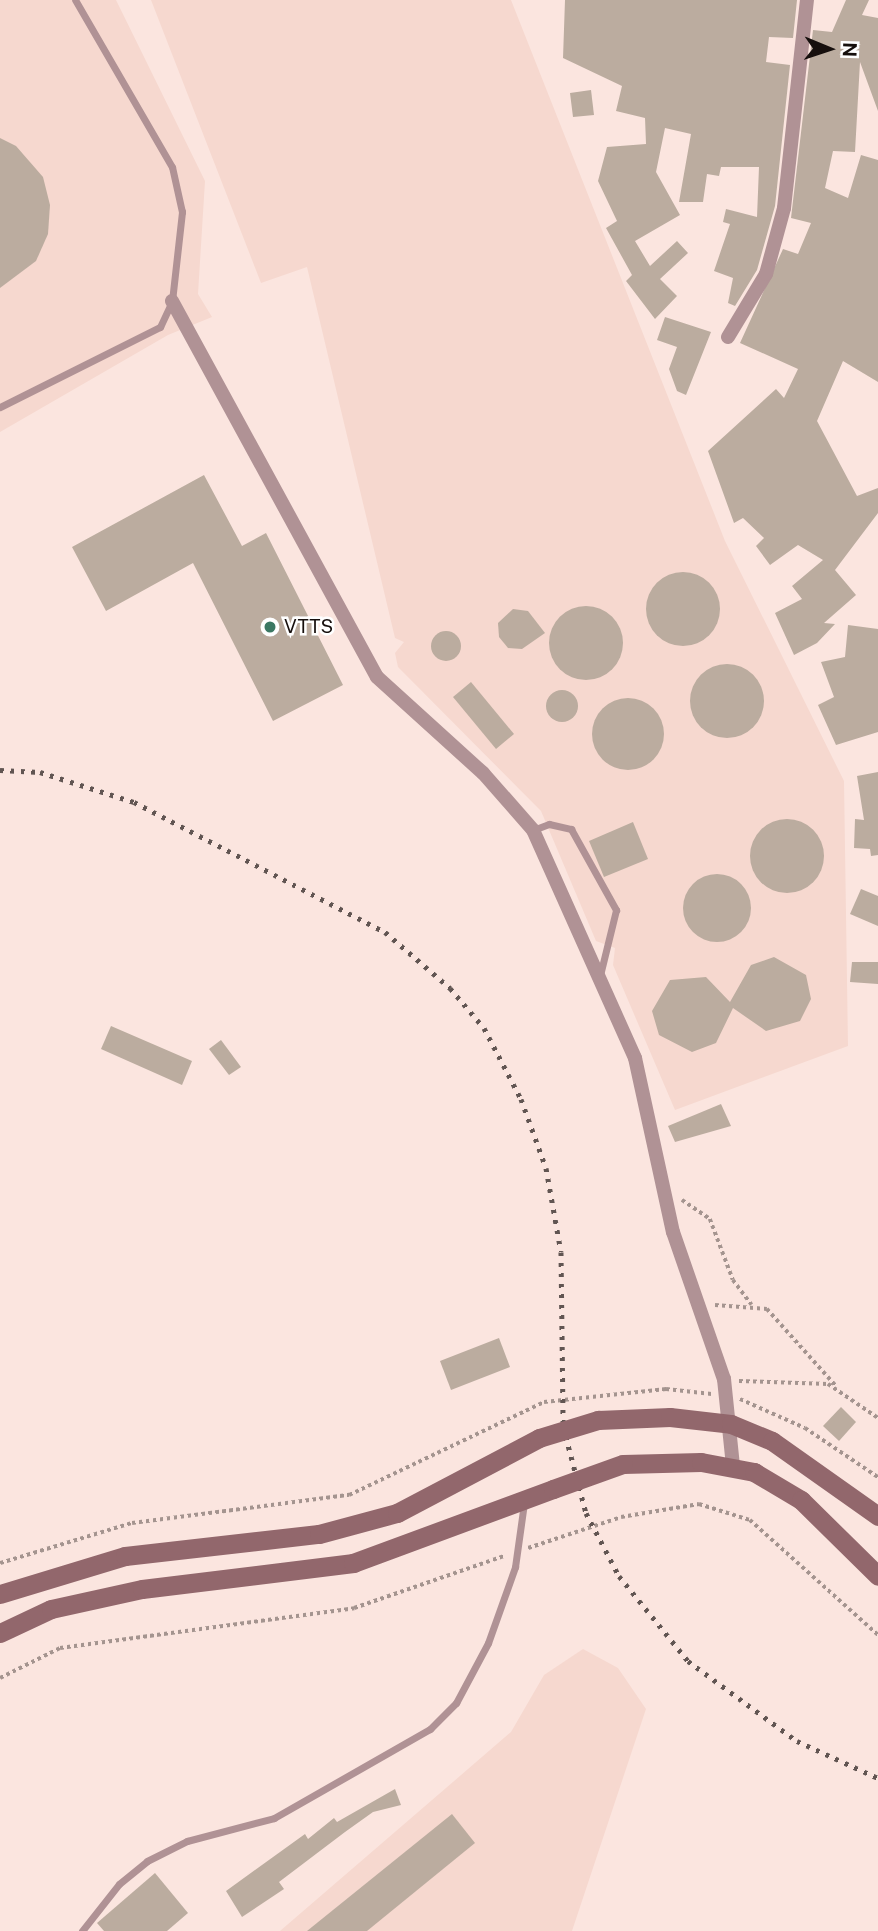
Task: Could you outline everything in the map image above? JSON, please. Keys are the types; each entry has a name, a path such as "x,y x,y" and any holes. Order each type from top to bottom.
{"main road":[{"path":"0,1594 125,1556 319,1534 397,1513 539,1438 598,1420 670,1417 732,1424 772,1441 878,1516"},
{"path":"0,1633 51,1609 142,1589 353,1563 623,1464 733,1466 801,1500 878,1576"}],"street":[{"path":"729,337 766,274 784,208 807,0"},
{"path":"172,301 377,677 483,773 533,830 635,1059 693,1294 724,1379 732,1424 733,1466"}],"lane":[{"path":"0,407 160,327 172,301 182,212 172,167 75,0"},
{"path":"533,830 549,824 571,829 616,910 600,976"},
{"path":"82,1931 119,1884 147,1861 187,1841 275,1818 430,1730 456,1703 488,1643 518,1551 524,1502"}],"path":[{"path":"675,1196 710,1219 733,1280 752,1305 798,1338 812,1366 878,1418"},
{"path":"693,1294 715,1306 752,1305"},
{"path":"724,1379 836,1386"},
{"path":"0,1563 132,1523 349,1495 544,1402 666,1389 727,1396 779,1413 878,1477"},
{"path":"0,1678 61,1648 355,1608 621,1517 699,1504 750,1520 878,1635"}],"shaded area":[{"path":"0,0 116,0 205,181 198,294 212,317 168,335 0,432"},
{"path":"151,0 511,0 725,541 844,781 848,1046 675,1110 613,965 615,948 596,941 541,811 398,667 395,653 404,642 395,638 307,267 261,283"},
{"path":"583,1649 618,1668 646,1709 572,1931 280,1931 511,1732 544,1675"}],"building":[{"path":"565,0 797,0 793,38 769,37 766,62 790,65 775,206 757,270 735,306 728,303 733,278 714,271 730,224 723,222 726,209 757,217 759,167 721,167 719,176 707,174 703,202 679,202 691,134 665,128 656,172 680,215 635,241 650,266 677,241 688,253 660,279 677,296 655,319 626,281 632,275 606,228 617,221 598,181 607,147 646,144 645,118 616,111 622,86 563,58"},
{"path":"846,0 869,0 862,15 878,18 878,111 860,62 855,152 833,151 825,188 848,198 861,155 878,160 878,382 843,361 817,421 857,496 878,488 878,513 835,570 856,595 824,623 835,624 817,643 794,655 775,613 802,599 792,586 823,560 798,545 770,565 756,546 764,538 743,518 734,523 708,451 776,389 784,398 798,369 740,343 783,249 798,254 811,223 791,218 813,30 832,32"},
{"path":"591,90 594,115 573,117 570,93"},
{"path":"0,138 16,146 43,177 50,205 48,234 36,261 0,288"},
{"path":"665,317 711,332 686,395 677,391 669,369 677,347 657,340"},
{"path":"204,475 242,546 266,533 343,685 273,721 193,563 106,611 72,547"},
{"path":"683,572 697,575 709,583 717,595 720,609 717,623 709,635 697,643 683,646 669,643 657,635 649,623 646,609 649,595 657,583 669,575"},
{"path":"586,606 600,609 612,617 620,629 623,643 620,657 612,669 600,677 586,680 572,677 560,669 552,657 549,643 552,629 560,617 572,609"},
{"path":"513,609 528,611 545,633 522,649 508,648 499,637 498,623"},
{"path":"848,625 878,629 878,732 836,745 818,705 834,697 821,662 845,657"},
{"path":"446,631 457,635 461,646 457,657 446,661 435,657 431,646 435,635"},
{"path":"727,664 741,667 753,675 761,687 764,701 761,715 753,727 741,735 727,738 713,735 701,727 693,715 690,701 693,687 701,675 713,667"},
{"path":"471,682 514,734 496,749 453,697"},
{"path":"562,690 574,694 578,706 574,718 562,722 550,718 546,706 550,694"},
{"path":"635,698 654,708 662,720 662,748 654,760 642,768 621,770 602,760 594,748 592,727 602,708 614,700"},
{"path":"878,772 878,855 871,856 870,849 854,848 855,819 864,820 857,776"},
{"path":"787,819 801,822 813,830 821,842 824,856 821,870 813,882 801,890 787,893 773,890 761,882 753,870 750,856 753,842 761,830 773,822"},
{"path":"633,822 648,859 604,877 589,841"},
{"path":"724,874 745,889 751,901 749,921 741,932 724,942 710,942 693,932 685,921 683,901 693,884 704,876"},
{"path":"861,889 878,896 878,926 850,914"},
{"path":"774,957 806,975 811,999 800,1021 766,1031 733,1008 716,1043 692,1052 659,1035 652,1011 670,980 706,977 730,1002 751,965"},
{"path":"852,962 878,962 878,984 850,982"},
{"path":"111,1026 192,1061 182,1085 101,1049"},
{"path":"221,1040 241,1067 229,1075 209,1049"},
{"path":"721,1104 731,1126 675,1142 668,1126"},
{"path":"499,1338 510,1367 451,1390 440,1361"},
{"path":"841,1407 856,1422 839,1441 823,1426"},
{"path":"395,1789 401,1805 373,1812 279,1882 284,1889 242,1917 226,1891 305,1834 308,1839 334,1818 337,1822"},
{"path":"452,1814 475,1843 367,1931 307,1931"},
{"path":"155,1873 188,1913 167,1931 104,1931 97,1923"}],"railway":[{"path":"0,770 40,772 134,802 385,932 450,988 484,1028 521,1099 546,1168 561,1252 563,1426 586,1513 619,1576 688,1661 797,1741 878,1778"}],"place":[{"name":"VTTS","path":"270,627"}]}
